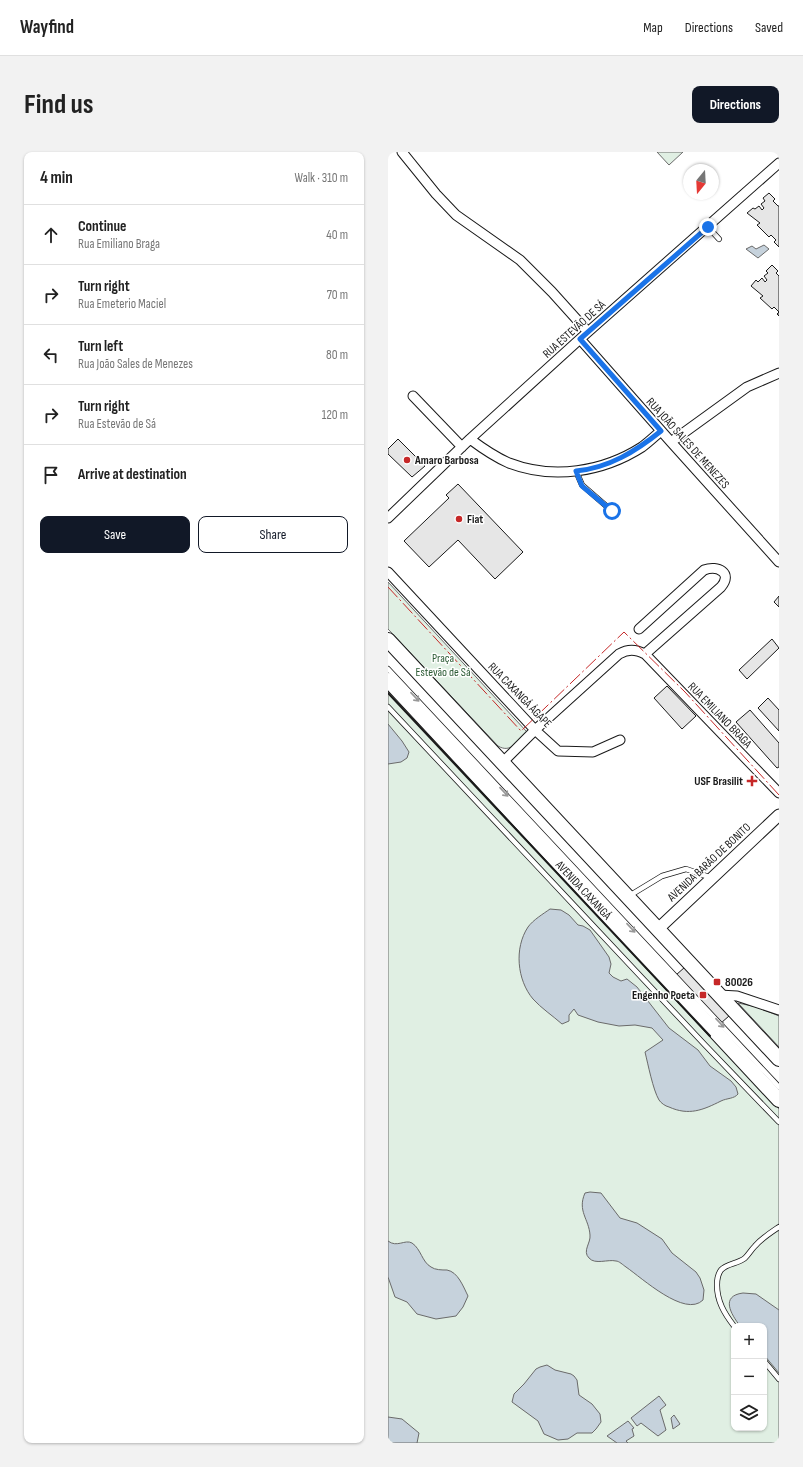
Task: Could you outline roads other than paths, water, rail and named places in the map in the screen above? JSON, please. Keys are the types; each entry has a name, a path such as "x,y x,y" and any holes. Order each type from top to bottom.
{"main road":[{"path":"388,640 503,762 630,903 658,929 779,1060"},
{"name":"AVENIDA CAXANGÁ","path":"388,680 779,1100"}],"street":[{"path":"402,152 436,194 456,215 520,260 552,292 588,332"},
{"name":"RUA ESTEVÃO DE SÁ","path":"388,518 470,439 580,339 779,163"},
{"name":"RUA JOÃO SALES DE MENEZES","path":"580,339 779,562"},
{"path":"671,442 747,388 779,373"},
{"path":"413,396 462,447"},
{"path":"470,439 489,453 510,463 532,469 576,471 601,466 623,458 643,446 661,431"},
{"path":"503,762 535,730 618,654 632,650 638,650 645,654 721,587 726,578 724,573 717,568 704,570 639,628"},
{"name":"RUA CAXANGÁ ÁGAPE","path":"388,572 535,730 558,751 593,752 620,740"},
{"name":"RUA EMILIANO BRAGA","path":"645,654 779,793"},
{"name":"AVENIDA BARÃO DE BONITO","path":"658,929 779,815"},
{"path":"719,995 738,996 779,1010"}],"lane":[{"path":"708,227 719,239"},
{"path":"576,471 582,486 612,511"},
{"path":"388,669 779,1087"},
{"path":"388,707 699,1039 779,1122"},
{"path":"540,811 545,817"},
{"path":"578,851 588,863"},
{"path":"605,880 630,903 662,876 686,869 712,878"},
{"path":"637,915 724,1008"},
{"path":"732,1323 723,1310 717,1294 717,1281 721,1270 727,1266 740,1262 765,1236 779,1227"},
{"path":"767,1365 779,1379"}],"place":[{"name":"Amaro Barbosa","path":"407,460"},
{"name":"Fiat","path":"459,519"},
{"name":"USF Brasilit","path":"752,781"},
{"name":"80026","path":"717,982"},
{"name":"Engenho Poeta","path":"703,995"}],"park label":[{"name":"Praça Estevão de Sá","path":"443,665"}]}
